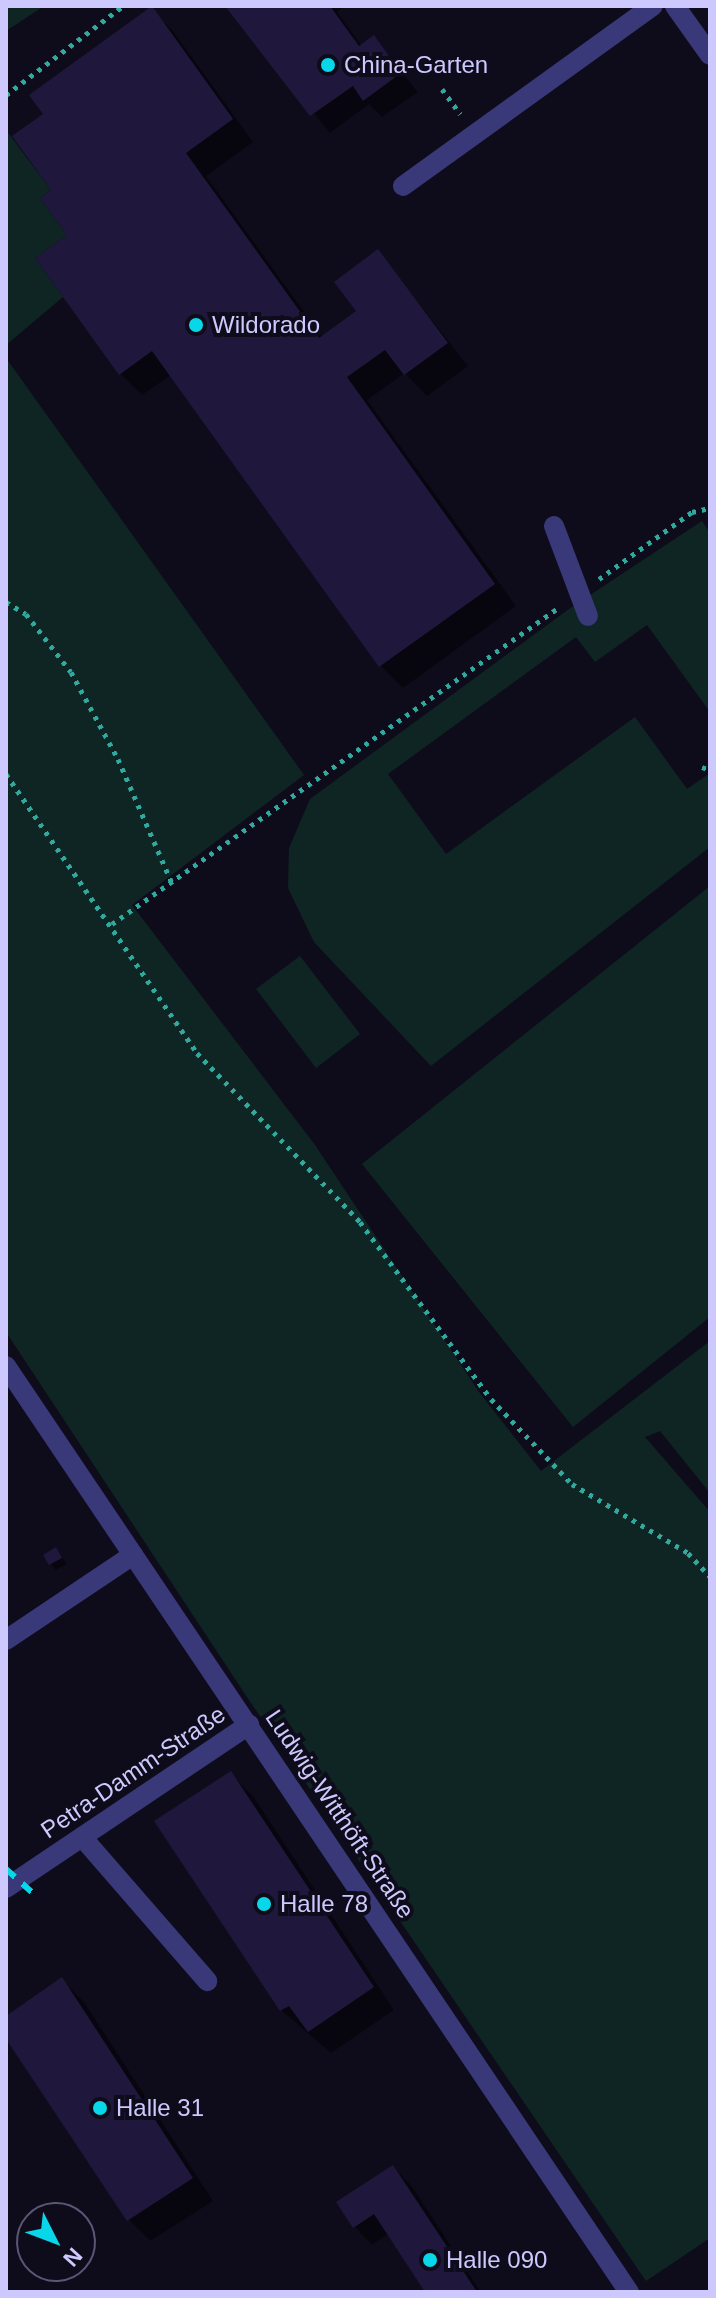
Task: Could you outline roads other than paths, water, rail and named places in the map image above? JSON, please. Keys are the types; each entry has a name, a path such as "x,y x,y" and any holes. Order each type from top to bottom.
{"street":[{"path":"403,186 653,6"},
{"path":"675,6 710,55"},
{"path":"554,526 577,594 588,616"},
{"name":"Ludwig-Witthöft-Straße","path":"6,1366 629,2292"},
{"path":"6,1404 23,1392"},
{"path":"6,1640 133,1555"},
{"name":"Petra-Damm-Straße","path":"6,1888 249,1725"},
{"path":"82,1837 207,1981"}],"railway":[{"path":"6,1869 35,1895"}],"place":[{"name":"China-Garten","path":"328,65"},
{"name":"Wildorado","path":"196,325"},
{"name":"Halle 78","path":"264,1904"},
{"name":"Halle 31","path":"100,2108"},
{"name":"Halle 090","path":"430,2260"}]}
